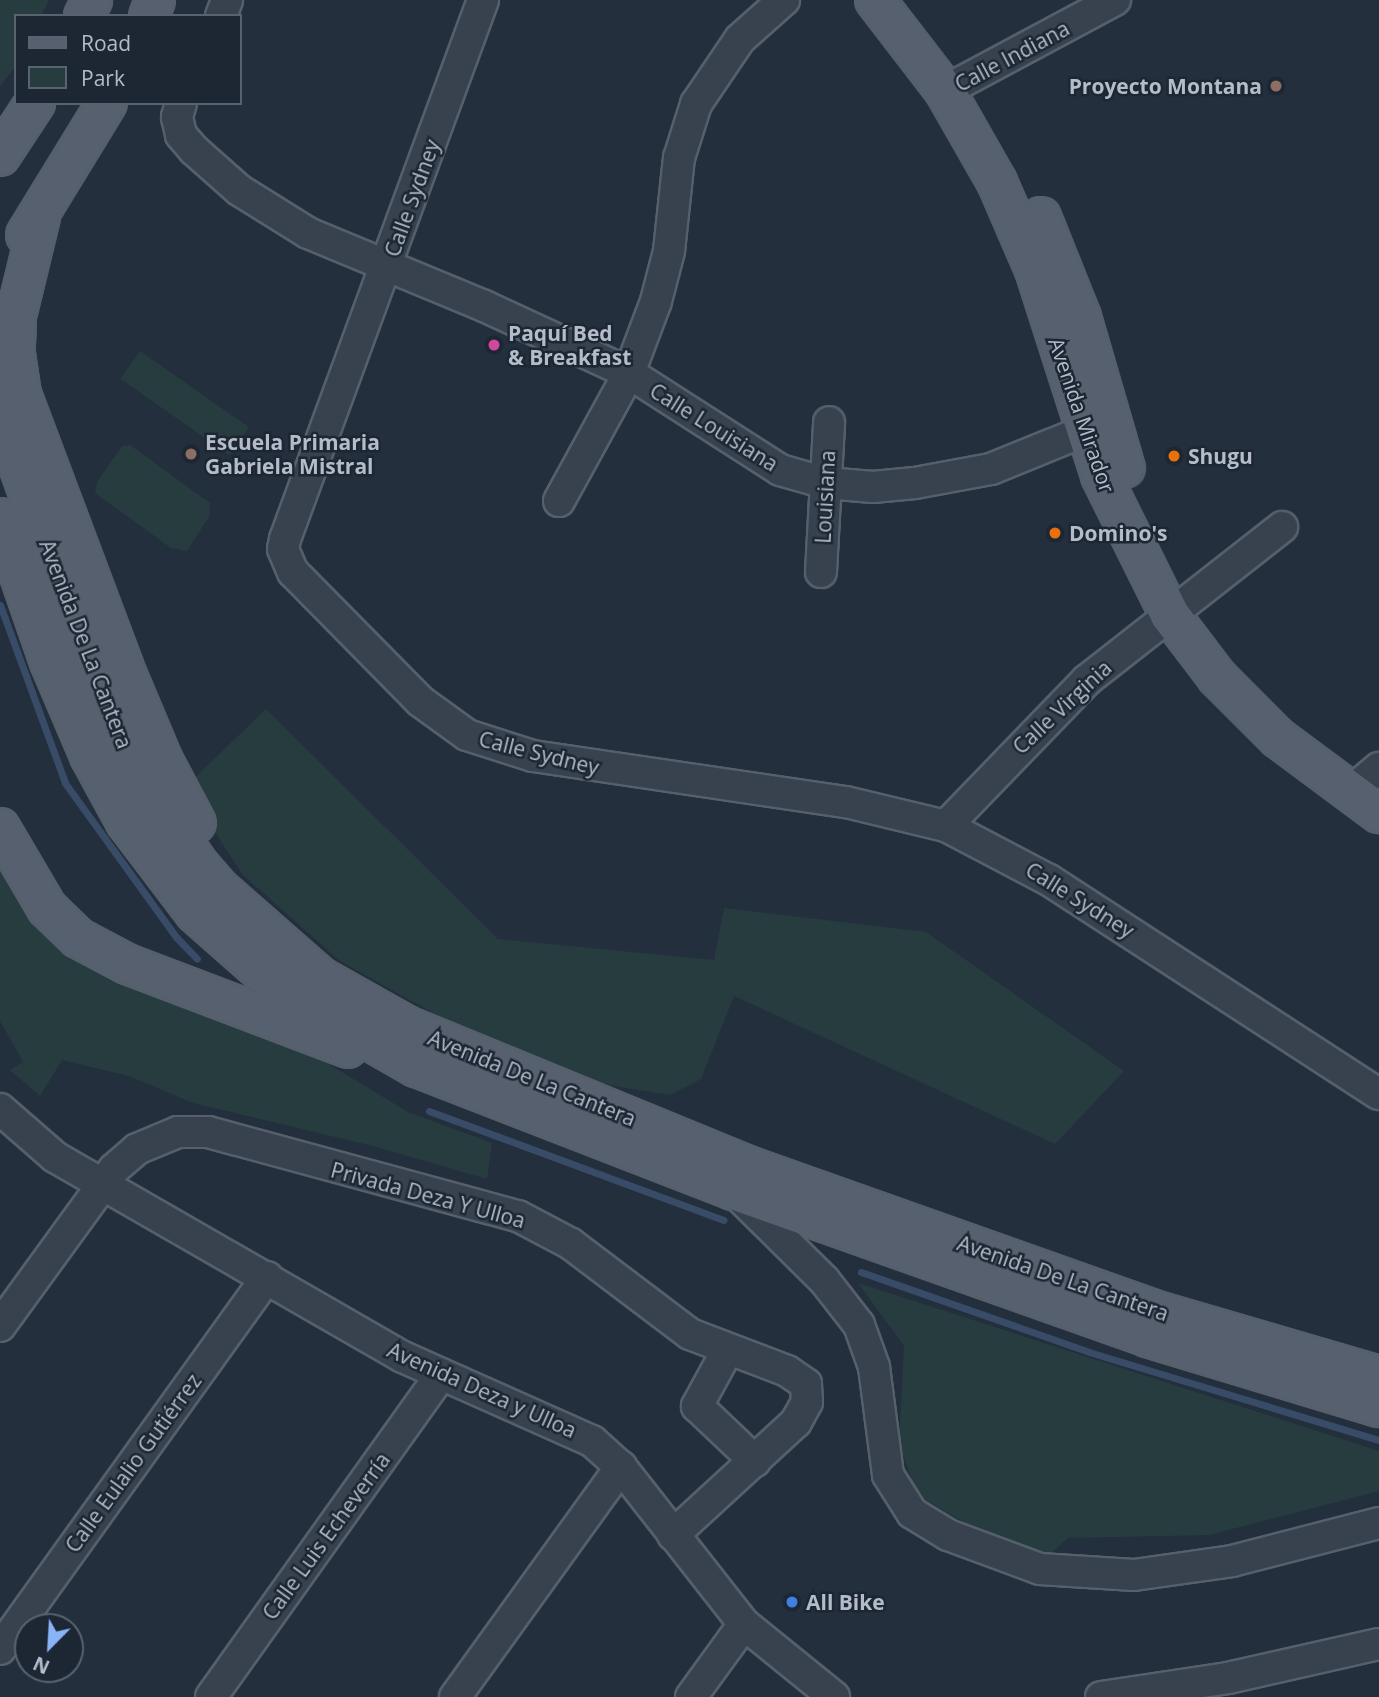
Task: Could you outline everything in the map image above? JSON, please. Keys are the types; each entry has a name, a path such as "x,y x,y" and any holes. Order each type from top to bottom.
{"main road":[{"name":"Avenida Mirador","path":"875,0 957,85"},
{"name":"Avenida Mirador","path":"909,0 957,85 1098,425 1121,524 1242,704 1371,788"},
{"path":"0,156 34,105"},
{"path":"0,268 40,217 106,105"},
{"path":"40,217 16,316 15,354 21,394 123,666 163,761 213,855 220,890"},
{"name":"Avenida De La Cantera","path":"0,412 117,734 179,838 220,890 320,977 407,1026 472,1055 748,1166 1164,1313 1379,1376"},
{"name":"Avenida De La Cantera","path":"0,518 50,662 90,757 126,822 195,912 271,980 361,1038 416,1067 733,1191 1147,1337 1379,1407"},
{"path":"0,828 47,908 70,931 102,953 271,1021 416,1067"}],"street":[{"name":"Calle Sydney","path":"483,0 388,266 285,539 286,560 313,596 445,722 499,748 612,771 846,802 946,826 1049,880 1379,1094"},
{"path":"559,501 629,373 656,301 669,251 679,158 696,104 740,39 784,0"},
{"name":"Calle Indiana","path":"957,85 1115,0"},
{"name":"Calle Louisiana","path":"179,110 181,135 194,150 239,190 308,233 629,373 744,451 780,470 826,483 884,486 991,468 1098,425"},
{"name":"Louisiana","path":"821,572 830,422"},
{"name":"Calle Virginia","path":"946,826 1052,712 1282,527"},
{"name":"Avenida Deza y Ulloa","path":"0,1109 33,1142 441,1375 576,1431 621,1467 744,1624 834,1697"},
{"name":"Privada Deza Y Ulloa","path":"0,1326 124,1158 150,1142 187,1130 208,1132 540,1225 673,1323 727,1351 797,1376 808,1391 796,1422 755,1461"},
{"path":"733,1191 824,1280 859,1325 874,1367 888,1475 912,1513 948,1535 1040,1569 1134,1575 1232,1561 1379,1523"},
{"name":"Calle Eulalio Gutiérrez","path":"0,1649 267,1277"},
{"path":"673,1535 755,1461 697,1406 727,1351"},
{"name":"Calle Luis Echeverría","path":"211,1697 441,1375"},
{"path":"455,1697 621,1467"},
{"path":"691,1697 744,1624"},
{"path":"1101,1697 1220,1688 1379,1644"}],"green space":[{"path":"0,0 49,0 42,14 14,14 14,68 0,86"},
{"path":"140,351 249,427 229,455 120,379"},
{"path":"130,445 210,503 209,517 187,551 171,548 95,493 97,482 122,446"},
{"path":"266,709 498,939 714,960 724,908 926,932 1124,1071 1055,1144 734,996 701,1079 670,1095 588,1082 451,1023 340,961 243,875 185,787"},
{"path":"0,858 19,901 80,960 289,1040 408,1112 492,1143 487,1179 373,1146 193,1103 129,1076 62,1060 40,1096 10,1070 23,1062 0,1021"},
{"path":"858,1283 1379,1451 1379,1491 1209,1535 1068,1538 1049,1555 991,1538 917,1495 899,1443 904,1346"}],"waterway":[{"path":"0,605 65,783 176,937 197,959"},
{"path":"429,1111 723,1220"},
{"path":"861,1272 1089,1352 1379,1440"}],"place":[{"name":"Proyecto Montana","path":"1276,86"},
{"name":"Paquí Bed & Breakfast","path":"494,345"},
{"name":"Escuela Primaria Gabriela Mistral","path":"191,454"},
{"name":"Shugu","path":"1174,456"},
{"name":"Domino's","path":"1055,533"},
{"name":"All Bike","path":"792,1602"}]}
